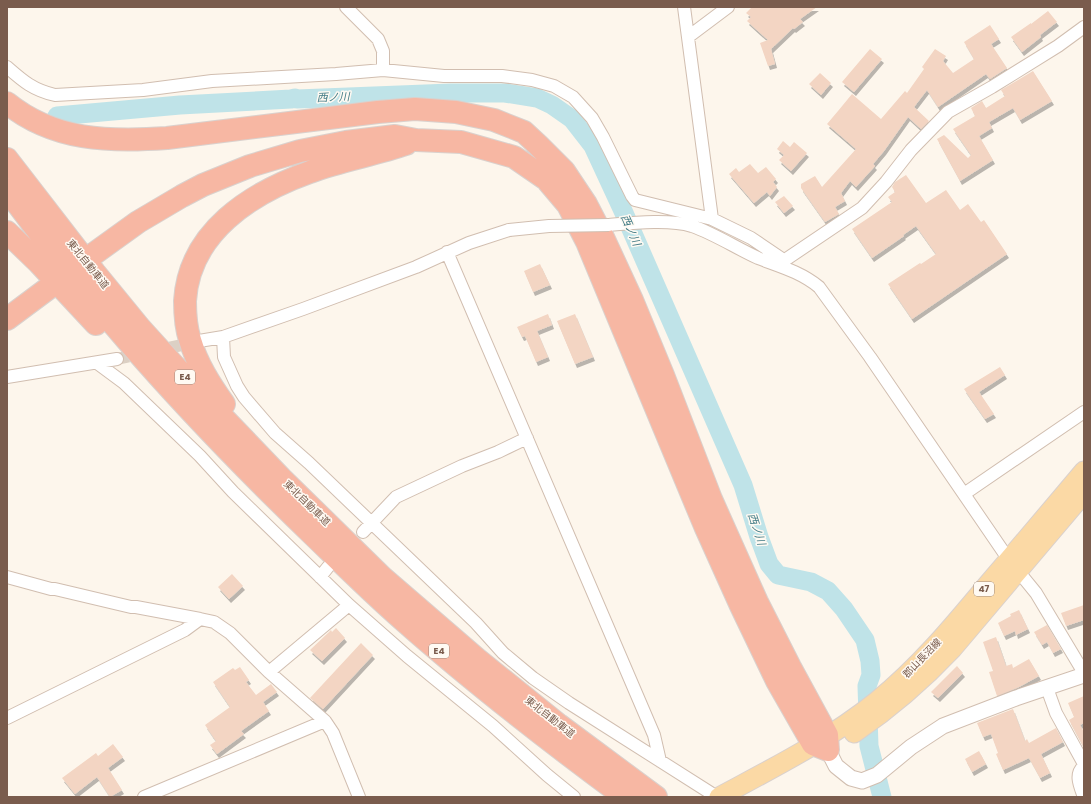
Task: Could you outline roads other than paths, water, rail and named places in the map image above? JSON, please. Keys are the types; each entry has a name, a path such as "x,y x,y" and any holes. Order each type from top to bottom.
{"highway":[{"path":"7,104 38,123 53,129 91,138 138,140 167,138 371,113 415,110 456,112 494,120 524,132 564,171 586,204 601,233 632,300 711,499 757,602 790,667 823,743"},
{"path":"538,145 495,130 456,123 406,123 320,134 238,158 195,176 130,212 91,248 203,185 250,166 300,151 346,142 395,136 416,140 461,142 514,157 546,180 568,205 587,242 704,526 734,591 777,681 823,743"},
{"path":"382,577 229,410 212,386 203,371 189,340 185,309 186,293 189,276 195,260 203,247 224,221 253,199 309,172 387,150 416,140"},
{"name":"東北自動車道","path":"7,159 95,273 140,328 184,377 282,479 382,577 476,659 559,725 656,797"},
{"name":"東北自動車道","path":"7,190 94,301 126,339 222,445 266,489 403,620 544,737 625,797"},
{"path":"7,232 38,262 165,397 218,449 266,489"},
{"path":"7,303 46,282 7,319"}],"main road":[{"name":"郡山長沼線","path":"1014,565 1084,471"},
{"name":"郡山長沼線","path":"719,797 753,787 823,743 858,724 879,708 904,678 1084,493"}],"street":[{"path":"346,7 378,39 383,51 383,70"},
{"path":"684,7 712,218"},
{"path":"688,37 728,7"},
{"path":"199,341 222,337 416,267 469,243 509,230 548,226 666,223 690,225 771,263 782,262 862,208 886,182 912,150 948,112 1052,50 1084,28"},
{"path":"7,67 22,80 41,92 55,95 143,90 212,81 383,70 444,76 502,76 532,80 554,86 573,97 592,118 632,196 636,200 712,218 751,238 782,262 819,287 1014,565 1036,593 1084,674 943,726 911,747 877,775 862,781 851,778 836,766 823,743"},
{"path":"447,252 654,735 660,761"},
{"path":"222,337 224,357 231,374 244,397 275,433 371,522 476,623 503,653 532,678 660,761 719,797"},
{"path":"7,377 117,359"},
{"path":"98,363 124,383 200,456 233,492 349,605 418,665 493,726 547,775 574,797"},
{"path":"964,494 1084,412"},
{"path":"363,532 396,497 527,438"},
{"path":"320,577 328,567"},
{"path":"7,577 51,589 131,607 200,618 214,622 230,633 269,672 325,721 333,733 359,797"},
{"path":"269,672 349,605"},
{"path":"7,718 184,630 200,618"},
{"path":"1047,688 1056,713 1084,765 1078,775 1079,785 1084,797"},
{"path":"144,797 325,721"}],"waterway":[{"name":"西ノ川","path":"57,116 180,105 295,98 451,93 505,93 537,98 552,105 572,119 593,146 624,213 743,485 769,564 778,575 811,582 828,591 844,609 865,640 870,661 871,675 867,686 869,746 882,797"}],"tunnel":[{"path":"117,359 196,342"}]}
